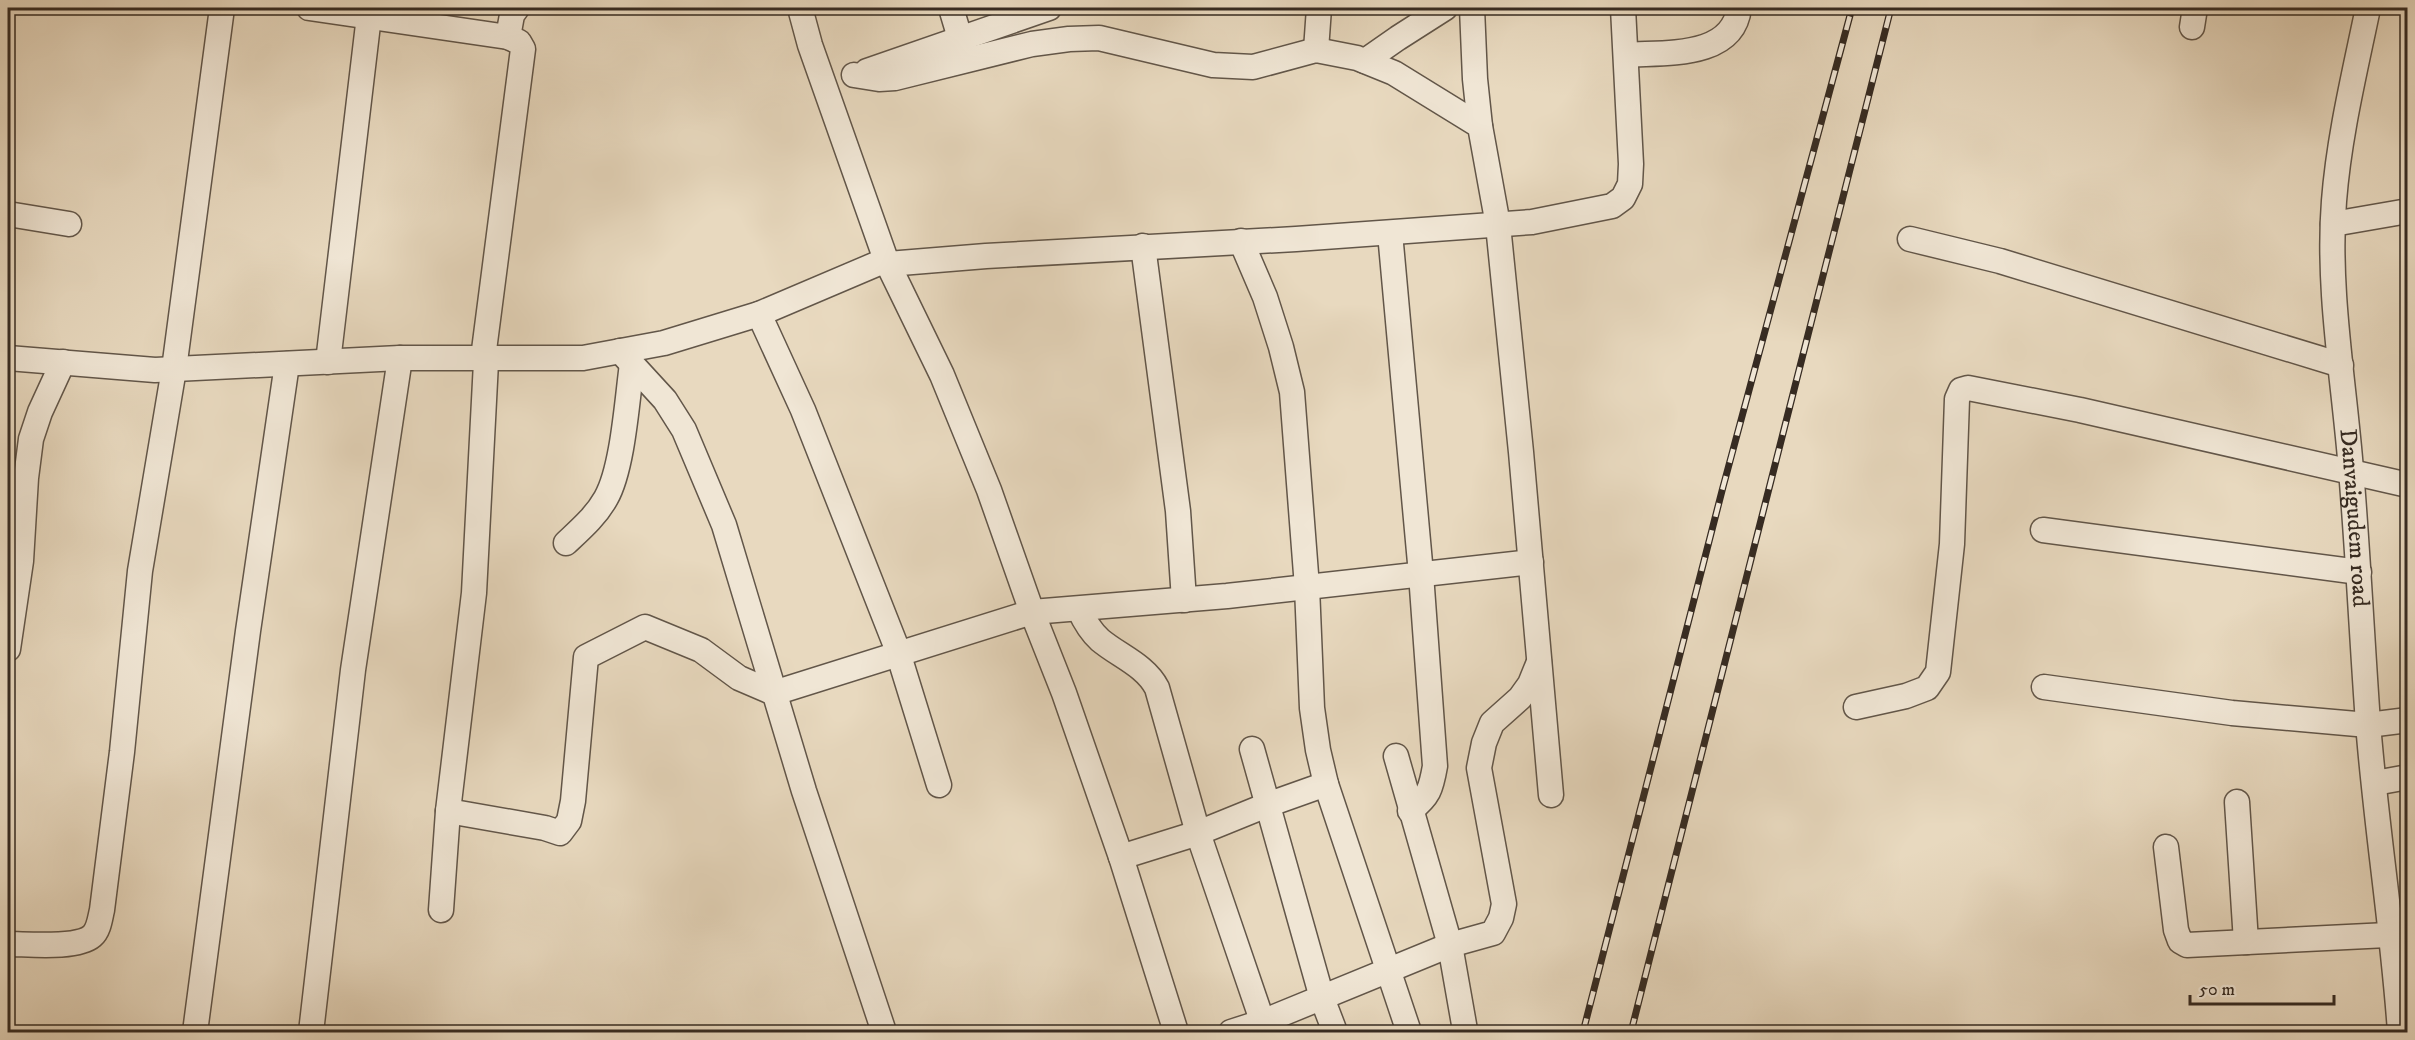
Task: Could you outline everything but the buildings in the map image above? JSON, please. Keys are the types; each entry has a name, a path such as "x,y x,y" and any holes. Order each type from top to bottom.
{"street":[{"path":"8,944 76,943 91,937 97,929 102,910 122,752 140,571 174,369 222,8"},
{"path":"309,8 508,37 519,42 524,54 483,358 486,362 474,593 448,811 441,910"},
{"path":"508,37 512,15 517,8"},
{"path":"800,8 810,45 887,262 942,375 989,490 1032,612 1064,693 1176,1032"},
{"path":"951,8 960,38"},
{"path":"825,84 1048,8"},
{"path":"1316,50 1319,8"},
{"path":"1365,61 1445,8"},
{"path":"1472,8 1475,79 1480,126 1498,225 1551,795"},
{"path":"8,357 155,370 400,358 626,358 664,343 759,314 887,262 1498,225 1532,222 1612,206 1623,198 1630,184 1623,8"},
{"path":"1626,55 1689,50 1716,43 1730,33 1739,8"},
{"name":"Danvaigudem road","path":"2368,8 2338,166 2333,224 2335,301 2359,572 2368,725 2386,881 2398,935 2400,1032"},
{"path":"328,362 369,16"},
{"path":"854,75 879,79 895,78 1032,44 1069,39 1100,38 1213,65 1253,67 1316,50 1365,61 1394,73 1480,126"},
{"path":"2333,224 2408,211"},
{"path":"8,214 69,224"},
{"path":"1390,233 1421,574 1435,766 1432,786 1425,799 1410,811"},
{"path":"1910,239 2000,261 2341,365"},
{"path":"1241,241 1265,297 1292,392 1307,587 1312,708 1318,750 1326,784 1409,1032"},
{"path":"1143,246 1178,511 1184,600"},
{"path":"759,314 803,410 899,654 939,785"},
{"path":"311,1032 353,670 400,358"},
{"path":"566,543 592,520 607,496 616,471 626,358"},
{"path":"626,358 665,400 684,430 724,525 804,791 884,1032"},
{"path":"8,650 14,560 31,439 40,412 63,362"},
{"path":"195,1032 248,631 287,364"},
{"path":"1856,707 1906,696 1927,688 1938,672 1952,544 1957,399 1961,390 1968,388 2080,410 2408,485"},
{"path":"2043,530 2359,572"},
{"path":"448,811 545,828 561,833 568,821 573,801 586,657 645,627 701,650 739,678 774,693 1032,612 1184,600 1531,562"},
{"path":"1079,609 1086,624 1099,639 1152,678 1157,688 1198,833 1264,1027"},
{"path":"1231,1032 1264,1027 1322,998 1388,970 1450,945 1493,933 1501,918 1504,904 1479,768 1484,743 1492,723 1520,698 1530,684 1540,660"},
{"path":"2044,687 2232,713 2368,725 2408,720"},
{"path":"1252,748 1322,998 1335,1032"},
{"path":"1396,756 1450,945 1465,1030"},
{"path":"2374,783 2408,777"},
{"path":"1120,857 1198,833 1326,784"},
{"path":"2236,802 2246,942"},
{"path":"2166,847 2175,930 2180,940 2187,945 2398,935"}],"railway":[{"path":"1583,1032 1723,487 1852,8"},
{"path":"1631,1032 1891,8"}]}
